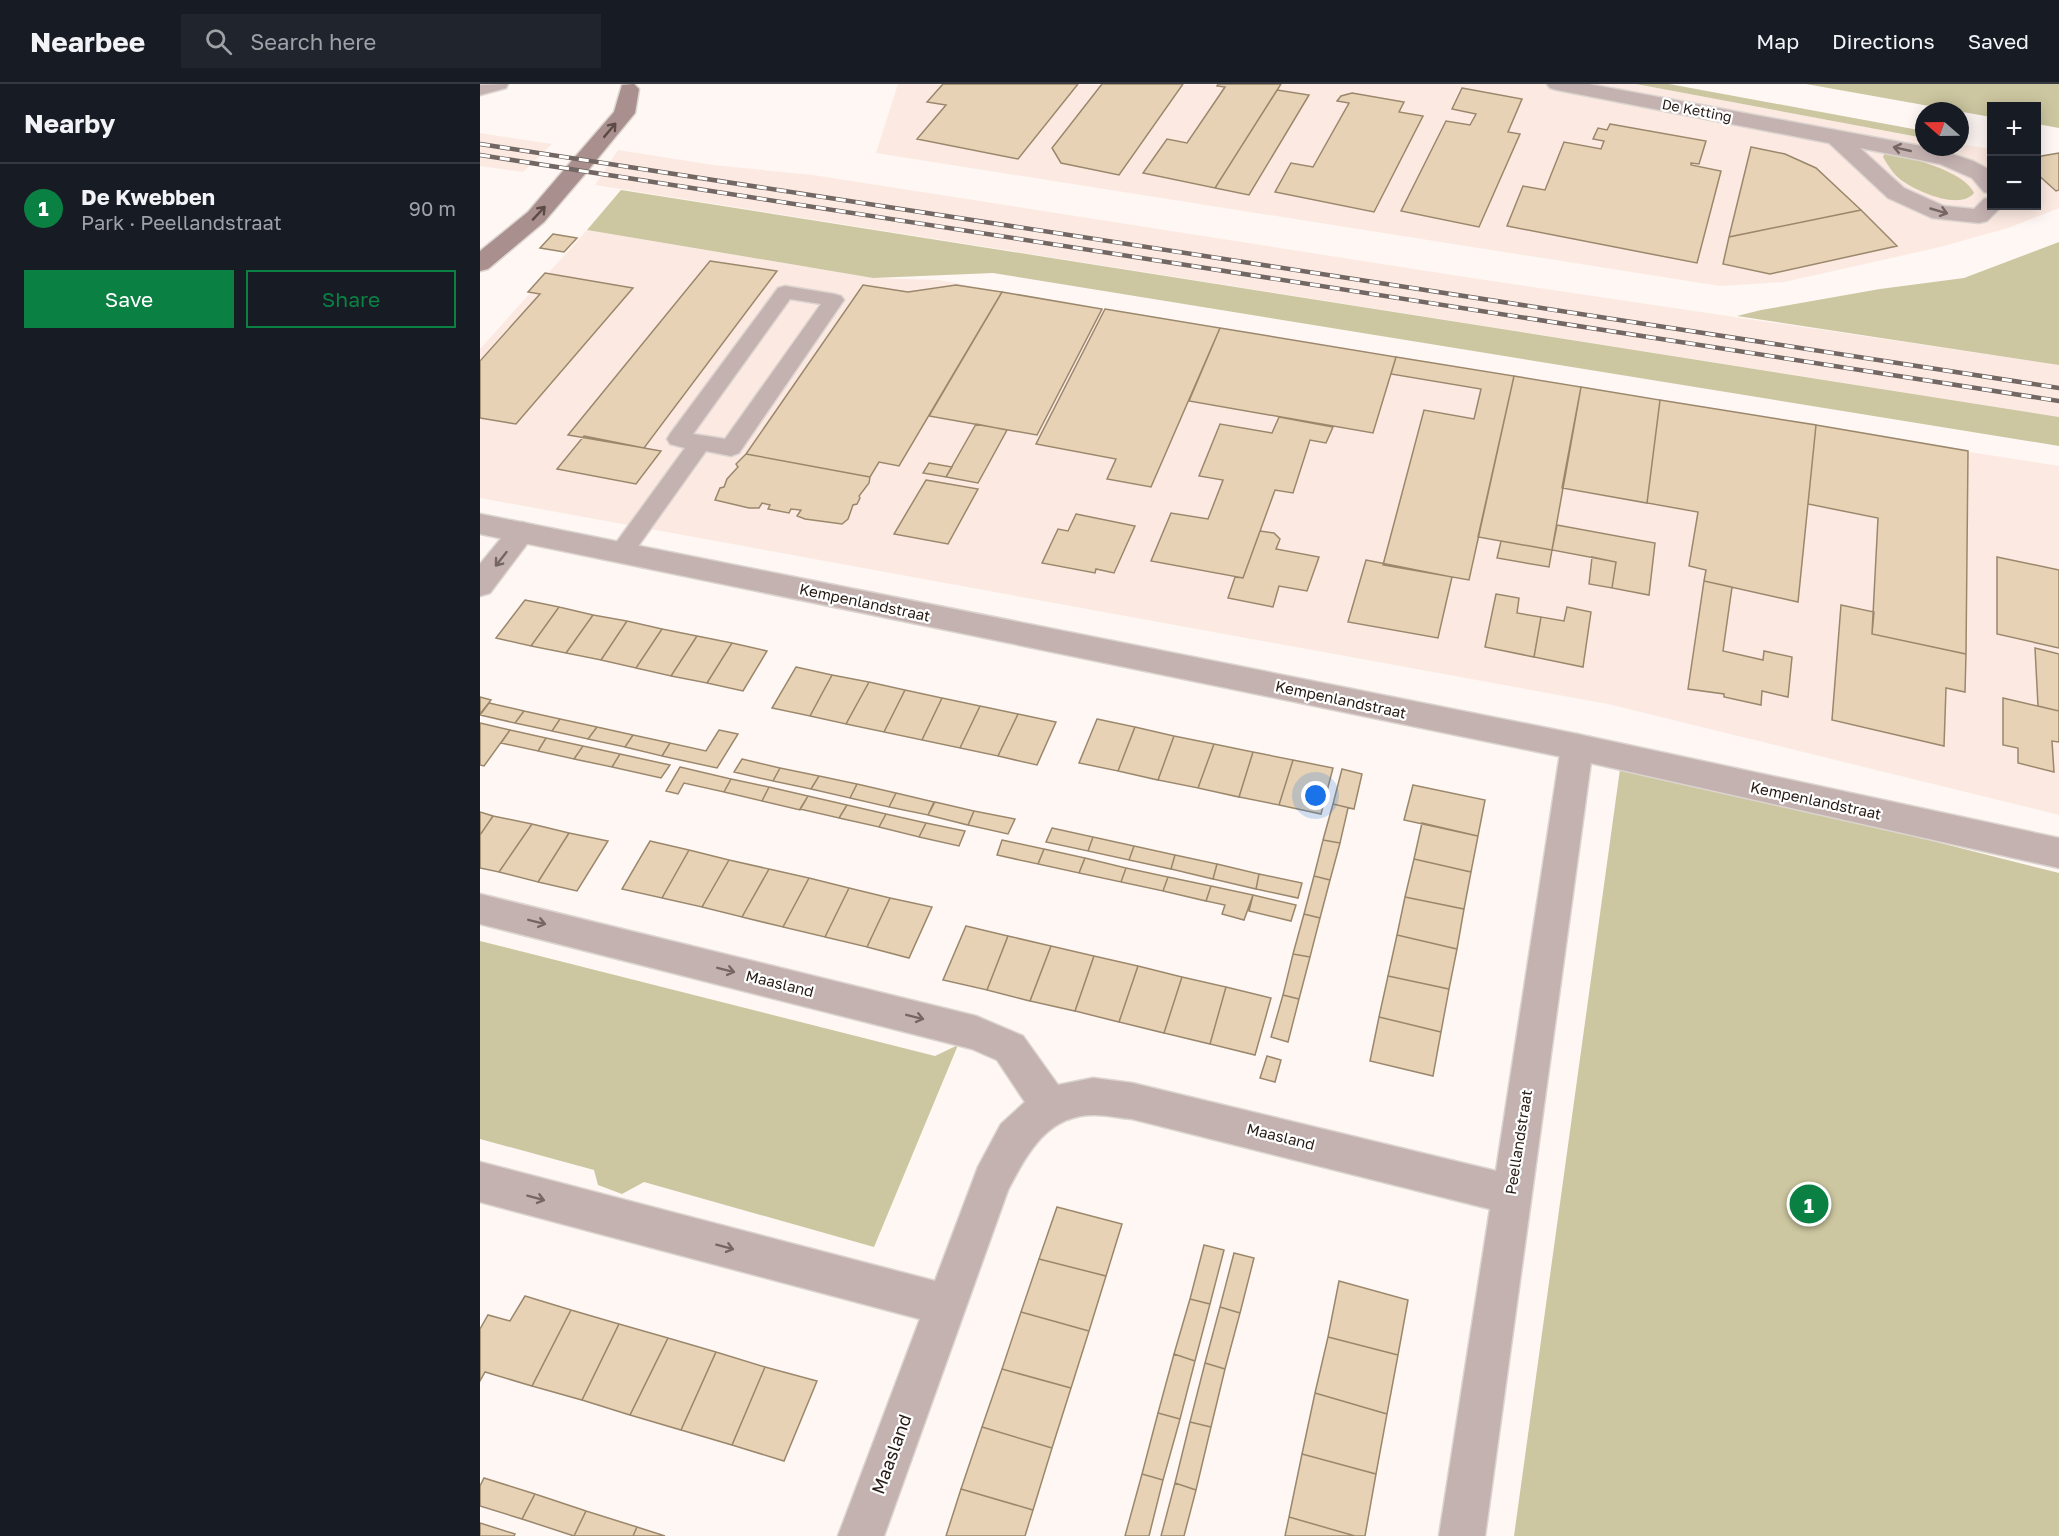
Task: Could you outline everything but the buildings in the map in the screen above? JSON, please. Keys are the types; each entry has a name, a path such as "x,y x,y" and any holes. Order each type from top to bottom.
{"main road":[{"path":"487,257 536,217 571,163 624,113 631,87"}],"street":[{"name":"De Ketting","path":"1557,84 1836,138 1882,144 1942,158 1982,174 1987,180"},
{"path":"1836,138 1896,193 1940,213 1979,216 1987,209"},
{"name":"Kempenlandstraat","path":"480,524 1577,747 2059,853"},
{"path":"480,585 522,532"},
{"name":"Peellandstraat","path":"1462,1536 1510,1194 1577,747"},
{"name":"Maasland","path":"480,909 976,1033 1010,1048 1050,1105"},
{"name":"Maasland","path":"861,1536 992,1181 1016,1137 1050,1105 1093,1096 1132,1101 1510,1194"},
{"path":"480,1182 946,1305"}],"lane":[{"path":"480,90 500,84"},
{"path":"785,292 834,300 731,448 700,443 678,439 785,292"},
{"path":"621,553 700,443"}],"shaded area":[{"path":"898,84 1636,84 1915,136 1915,156 1969,156 1969,145 1987,148 1987,210 2041,210 2041,155 2059,156 2059,208 2008,228 1936,248 1784,282 1720,286 876,153"},
{"path":"1636,84 1669,84 1915,129 1915,136"},
{"path":"1806,84 2059,84 2059,128 2041,125 2041,102 1987,102 1987,116 1969,113 1969,102 1915,103"},
{"path":"480,133 552,144 523,172 480,166"},
{"path":"618,150 713,165 813,175 1465,277 2059,365 2059,417 595,185"},
{"path":"1885,152 1935,166 1960,178 1969,185 1974,193 1959,200 1949,200 1927,194 1901,180 1893,172 1883,157"},
{"path":"621,190 2059,417 2059,446 993,273 873,278 587,230"},
{"path":"587,230 873,278 939,280 1378,360 2059,466 2059,815 1608,704 480,498 480,349"},
{"path":"2059,242 2059,365 1737,316 1880,289 1964,278"},
{"path":"1621,762 2059,873 2059,1536 1514,1536"},
{"path":"480,941 935,1056 958,1045 874,1247 644,1182 622,1194 598,1185 594,1170 480,1139"}],"railway":[{"path":"480,144 2059,388"},
{"path":"480,155 2059,401"}],"place":[{"name":"De Kwebben","path":"1809,1204"}]}
